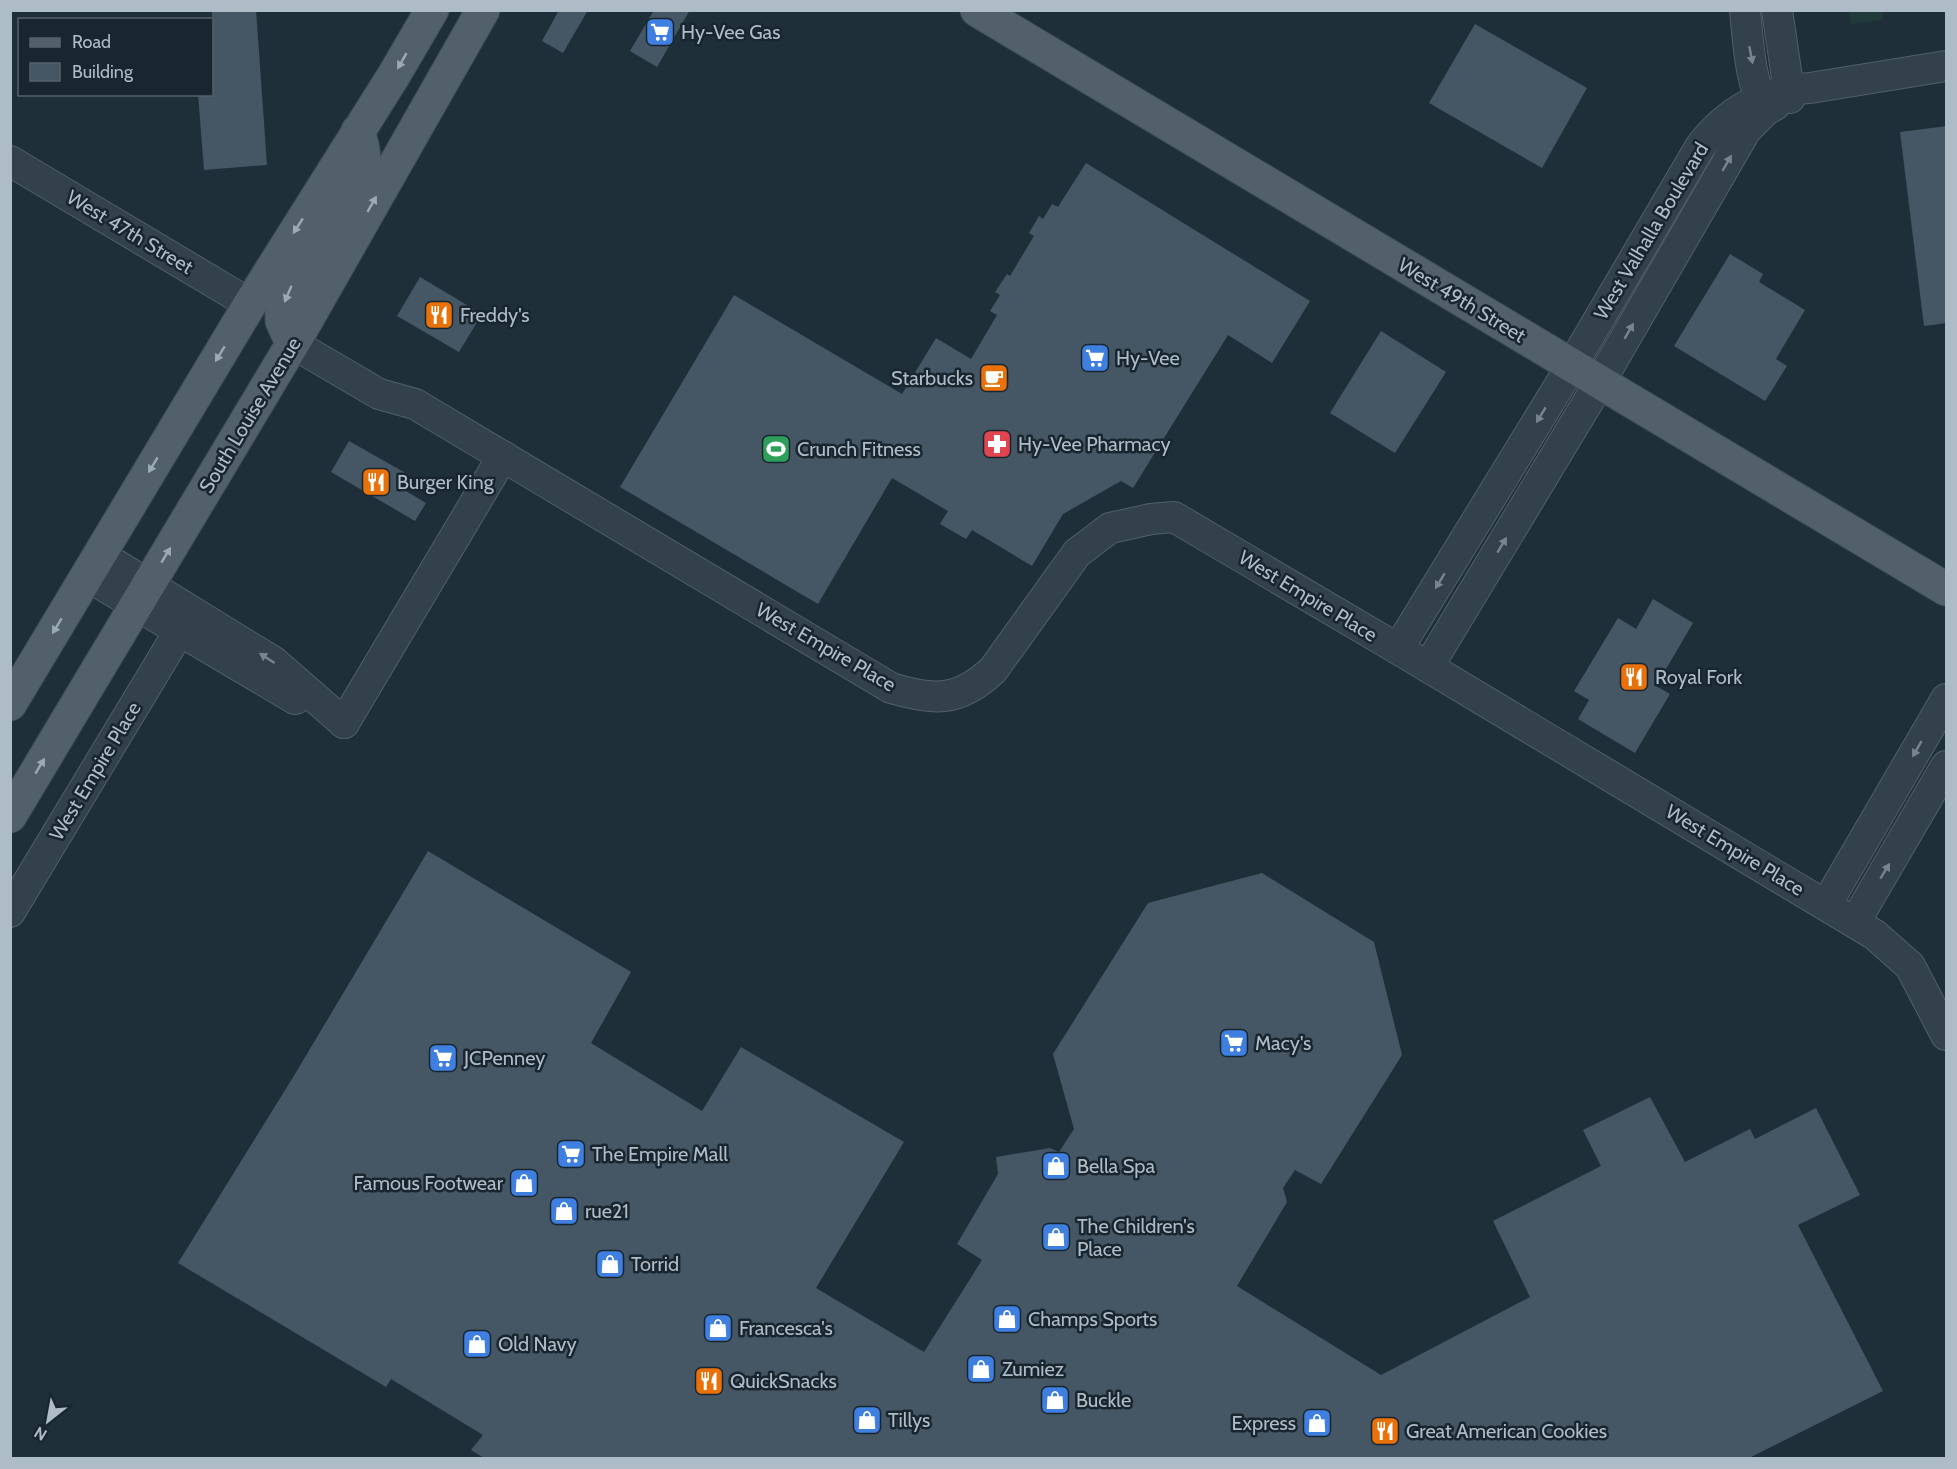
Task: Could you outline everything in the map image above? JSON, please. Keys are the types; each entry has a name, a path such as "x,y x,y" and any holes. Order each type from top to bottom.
{"main road":[{"path":"10,704 250,304 432,10"},
{"name":"South Louise Avenue","path":"10,816 297,335 483,10"},
{"name":"West 49th Street","path":"977,10 1947,589"},
{"path":"297,335 282,321 282,309 292,284 361,172 365,151 358,131"}],"street":[{"path":"1745,10 1749,46 1783,97"},
{"path":"1777,10 1783,97"},
{"name":"West Valhalla Boulevard","path":"1572,365 1700,147 1727,117 1783,97 1947,66"},
{"name":"West Valhalla Boulevard","path":"1600,382 1746,130 1783,97"},
{"name":"West 47th Street","path":"10,161 250,304"},
{"name":"West Empire Place","path":"297,335 380,394 415,405 891,687 927,697 965,692 980,683 993,670 1077,553 1110,528 1151,519 1174,517 1875,935 1910,966 1947,1035"},
{"name":"West Empire Place","path":"1398,649 1572,365"},
{"path":"1428,667 1600,382"},
{"path":"344,723 503,456"},
{"path":"93,566 142,595 274,662 344,723"},
{"path":"142,595 180,630 296,699 344,723"},
{"name":"West Empire Place","path":"10,912 180,630"},
{"name":"West Empire Place","path":"1826,905 1947,699"},
{"path":"1855,922 1947,766"}],"green space":[{"path":"1849,11 1882,11 1883,20 1851,24"},
{"path":"1712,153 1717,156 1648,272 1644,269"}],"building":[{"path":"212,10 256,10 267,165 204,170 198,96 213,96"},
{"path":"559,10 588,10 563,53 542,41"},
{"path":"654,10 690,10 657,67 630,51"},
{"path":"1475,24 1587,88 1542,168 1429,103"},
{"path":"1947,126 1947,323 1924,326 1900,132"},
{"path":"1086,163 1310,301 1272,363 1228,335 1133,488 1121,481 1063,514 1032,566 972,530 966,539 940,524 948,511 892,478 818,604 620,487 734,295 902,394 936,338 971,359 997,315 990,311 1000,295 995,292 1007,274 1010,276 1034,236 1029,233 1039,216 1043,219 1052,204 1058,207"},
{"path":"1730,254 1763,274 1759,282 1805,310 1776,359 1787,366 1765,401 1674,346"},
{"name":"Freddy's","path":"420,277 482,314 459,352 397,316"},
{"path":"1381,331 1446,372 1395,453 1330,413"},
{"name":"Burger King","path":"349,441 409,475 401,488 426,503 415,521 331,472"},
{"path":"1653,599 1693,623 1656,686 1670,694 1635,753 1578,719 1589,700 1574,691 1618,618 1636,629"},
{"name":"The Empire Mall","path":"428,851 631,972 591,1043 702,1111 741,1047 904,1142 816,1288 924,1352 982,1260 957,1244 998,1174 996,1157 1050,1148 1059,1152 1074,1129 1053,1054 1148,903 1262,873 1374,942 1402,1055 1321,1184 1295,1170 1283,1188 1287,1202 1237,1286 1381,1375 1530,1297 1493,1221 1601,1166 1583,1130 1650,1097 1685,1162 1750,1129 1755,1139 1816,1108 1860,1195 1798,1225 1883,1391 1749,1458 484,1458 471,1450 483,1435 391,1379 386,1387 178,1263 295,1074"}],"place":[{"name":"Hy-Vee Gas","path":"660,32"},
{"name":"Freddy's","path":"439,315"},
{"name":"Hy-Vee","path":"1095,358"},
{"name":"Starbucks","path":"994,378"},
{"name":"Hy-Vee Pharmacy","path":"997,444"},
{"name":"Crunch Fitness","path":"776,449"},
{"name":"Burger King","path":"376,482"},
{"name":"Royal Fork","path":"1634,677"},
{"name":"Macy's","path":"1234,1043"},
{"name":"JCPenney","path":"443,1058"},
{"name":"The Empire Mall","path":"571,1154"},
{"name":"Bella Spa","path":"1056,1166"},
{"name":"Famous Footwear","path":"524,1183"},
{"name":"rue21","path":"564,1211"},
{"name":"The Children's Place","path":"1056,1237"},
{"name":"Torrid","path":"610,1264"},
{"name":"Champs Sports","path":"1007,1319"},
{"name":"Francesca's","path":"718,1328"},
{"name":"Old Navy","path":"477,1344"},
{"name":"Zumiez","path":"981,1369"},
{"name":"QuickSnacks","path":"709,1381"},
{"name":"Buckle","path":"1055,1400"},
{"name":"Tillys","path":"867,1420"},
{"name":"Express","path":"1317,1423"},
{"name":"Great American Cookies","path":"1385,1431"}]}
